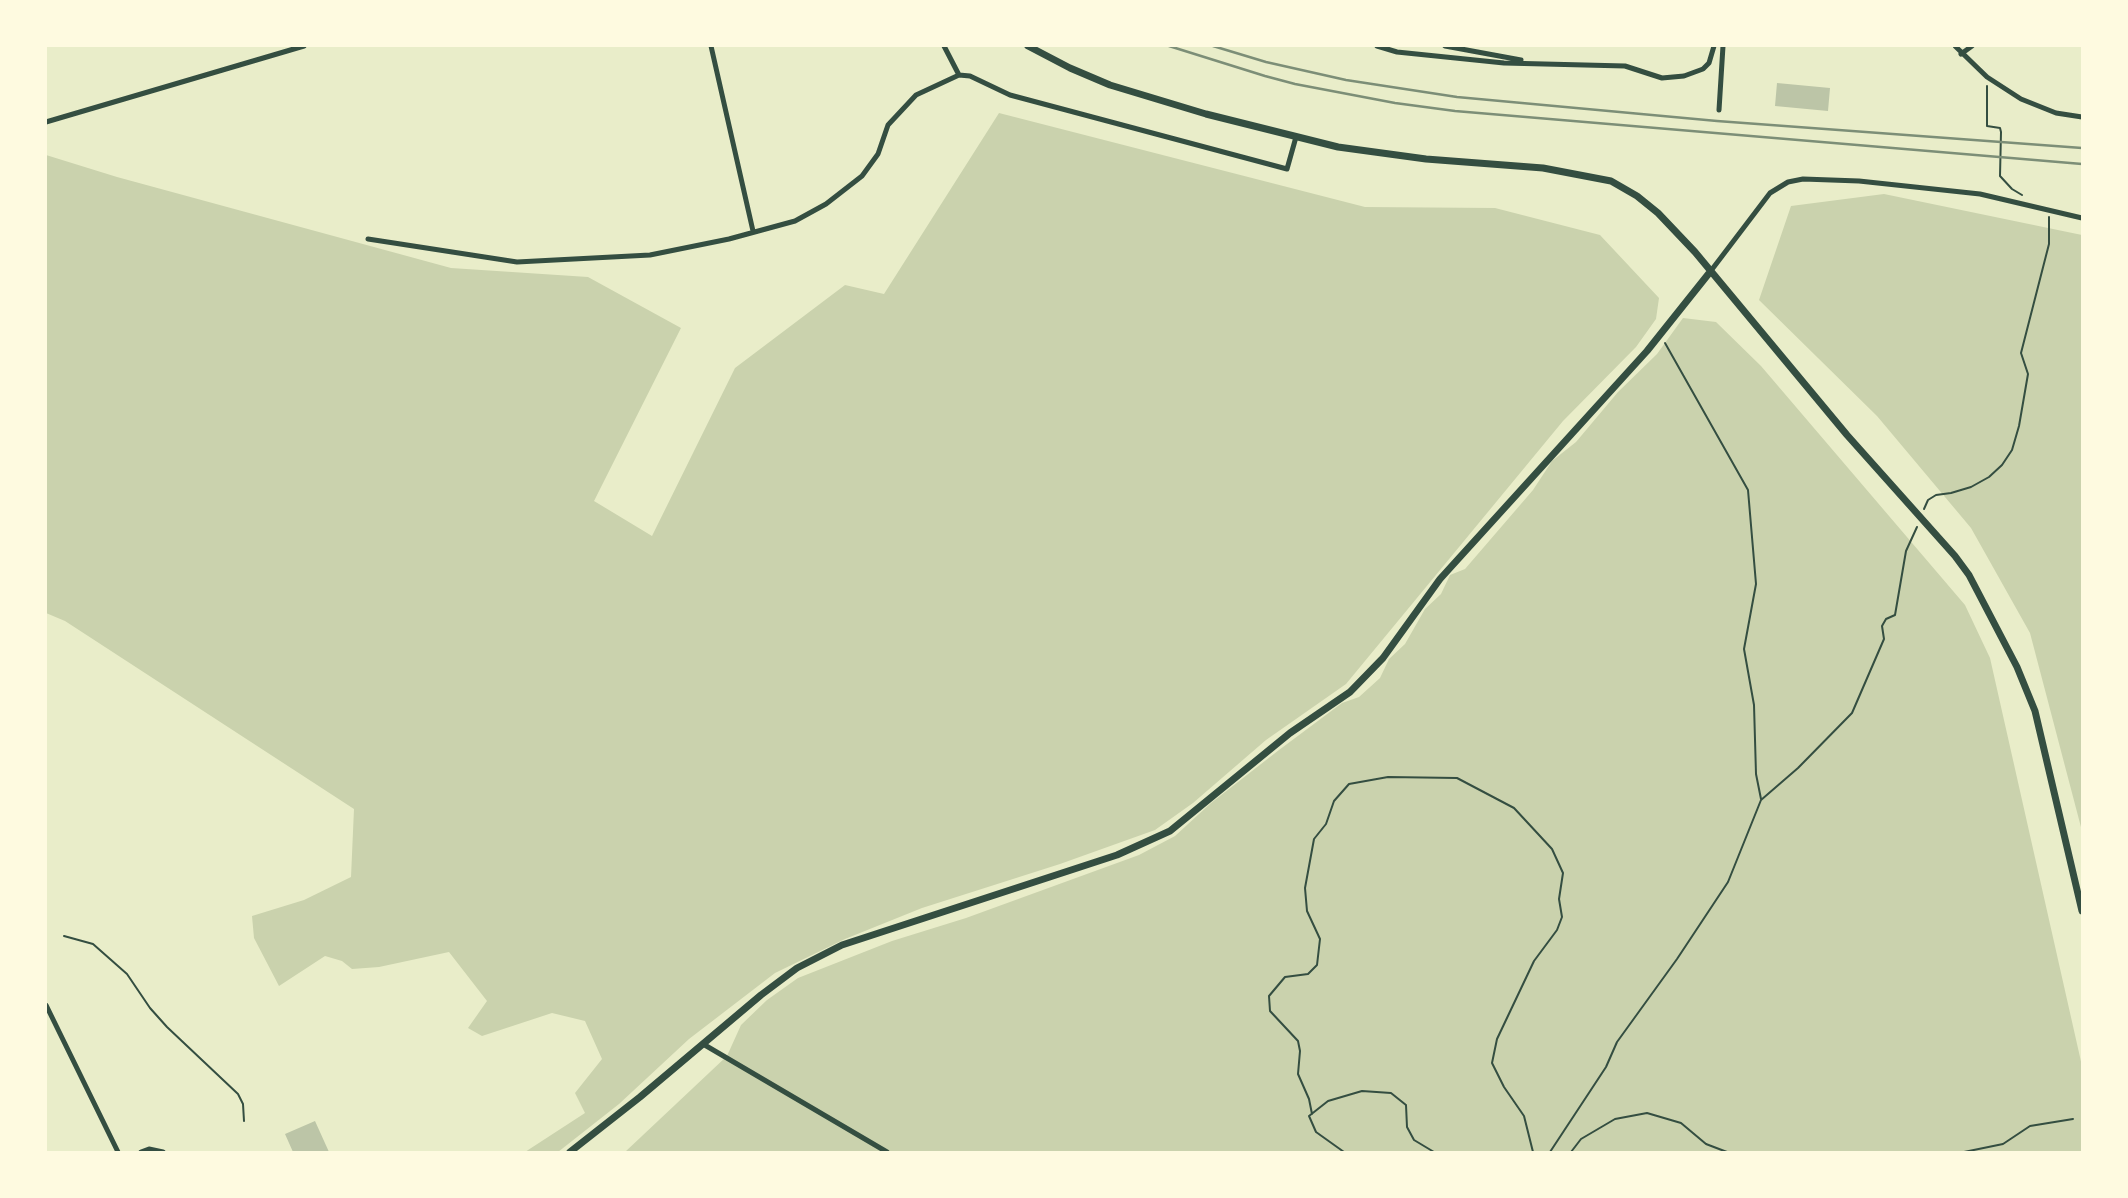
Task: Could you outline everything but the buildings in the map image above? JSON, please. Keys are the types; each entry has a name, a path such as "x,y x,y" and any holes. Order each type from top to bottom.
{"main road":[{"path":"1028,46 1110,85 1296,137 1338,147 1426,159 1543,168 1611,181 1637,195 1695,252 1847,435 1969,575 2017,667 2035,711 2082,911"},
{"path":"570,1153 797,968 842,945 1117,855 1170,831 1290,733 1350,692 1383,658 1440,579 1661,334 1710,272"}],"street":[{"path":"46,122 304,46"},
{"path":"711,46 753,231"},
{"path":"944,46 959,75"},
{"path":"1377,46 1397,52 1504,63 1625,66 1662,78 1684,76 1703,69 1709,63 1714,46"},
{"path":"1445,46 1505,55 1529,62"},
{"path":"1719,110 1723,46"},
{"path":"1955,46 1987,77 2021,99 2056,113 2082,117"},
{"path":"1961,54 1972,46"},
{"path":"368,239 517,262 650,255 729,239 795,221 826,204 862,176 878,154 888,125 916,94 959,75 970,76 1010,95 1287,169 1296,137"},
{"path":"1710,272 1770,193 1796,180 1846,180 1980,194 2082,218"},
{"path":"46,1005 118,1153"},
{"path":"703,1044 887,1153"},
{"path":"141,1153 149,1149 163,1153"}],"path":[{"path":"1987,77 1987,126 2000,128 2000,176 2012,189 2028,199"},
{"path":"1550,1153 1606,1067 1617,1042 1728,882 1761,800 1798,768 1852,713 1884,639 1882,626 1886,619 1895,615 1906,551 1928,500 1989,477 2002,465 2012,450 2028,374 2021,353 2049,244 2048,209"},
{"path":"1661,334 1748,490 1756,584 1744,649 1754,705 1756,774 1761,800"},
{"path":"1312,1114 1309,1099 1298,1074 1298,1041 1270,1012 1269,996 1285,977 1308,974 1317,965 1321,939 1307,911 1305,888 1314,839 1326,824 1334,801 1349,784 1388,777 1457,778 1514,808 1552,849 1563,873 1559,899 1562,917 1557,930 1534,961 1497,1039 1492,1063 1504,1087 1524,1116 1533,1153"},
{"path":"64,936 93,944 127,974 167,1027 238,1094 243,1104 244,1121"},
{"path":"1344,1153 1316,1132 1309,1116 1328,1101 1362,1091 1391,1093 1406,1105 1408,1127 1414,1140 1434,1153"},
{"path":"1571,1153 1581,1139 1615,1119 1647,1113 1681,1123 1706,1144 1727,1153"},
{"path":"1964,1153 2003,1144 2031,1126 2073,1119"}],"green space":[{"path":"999,113 1365,207 1495,208 1600,235 1659,298 1656,319 1636,347 1563,421 1346,684 1266,740 1193,803 1155,830 922,908 845,939 775,973 689,1039 619,1104 558,1152 525,1152 585,1113 575,1093 602,1059 585,1021 552,1013 482,1036 468,1028 487,1001 449,952 379,967 352,969 342,961 325,956 279,986 254,938 252,916 304,900 351,877 354,809 65,621 46,613 46,155 117,177 451,268 588,277 681,328 594,501 652,536 735,368 845,285 884,294"},
{"path":"1884,194 2082,235 2082,831 2030,633 1971,528 1877,416 1759,300 1791,206"},
{"path":"1683,318 1716,322 1761,366 1965,605 1990,658 2082,1066 2082,1152 625,1152 727,1056 741,1025 767,1000 798,978 892,941 966,918 1139,855 1175,836 1211,803 1279,750 1342,703 1359,697 1380,678 1389,659 1405,644 1425,609 1441,594 1450,575 1465,569 1533,490 1552,461 1576,442 1618,392 1657,354"}],"railway":[{"path":"1169,46 1295,84 1455,111 2082,164"},
{"path":"1213,46 1266,62 1346,80 1457,97 1717,121 2082,148"}]}
